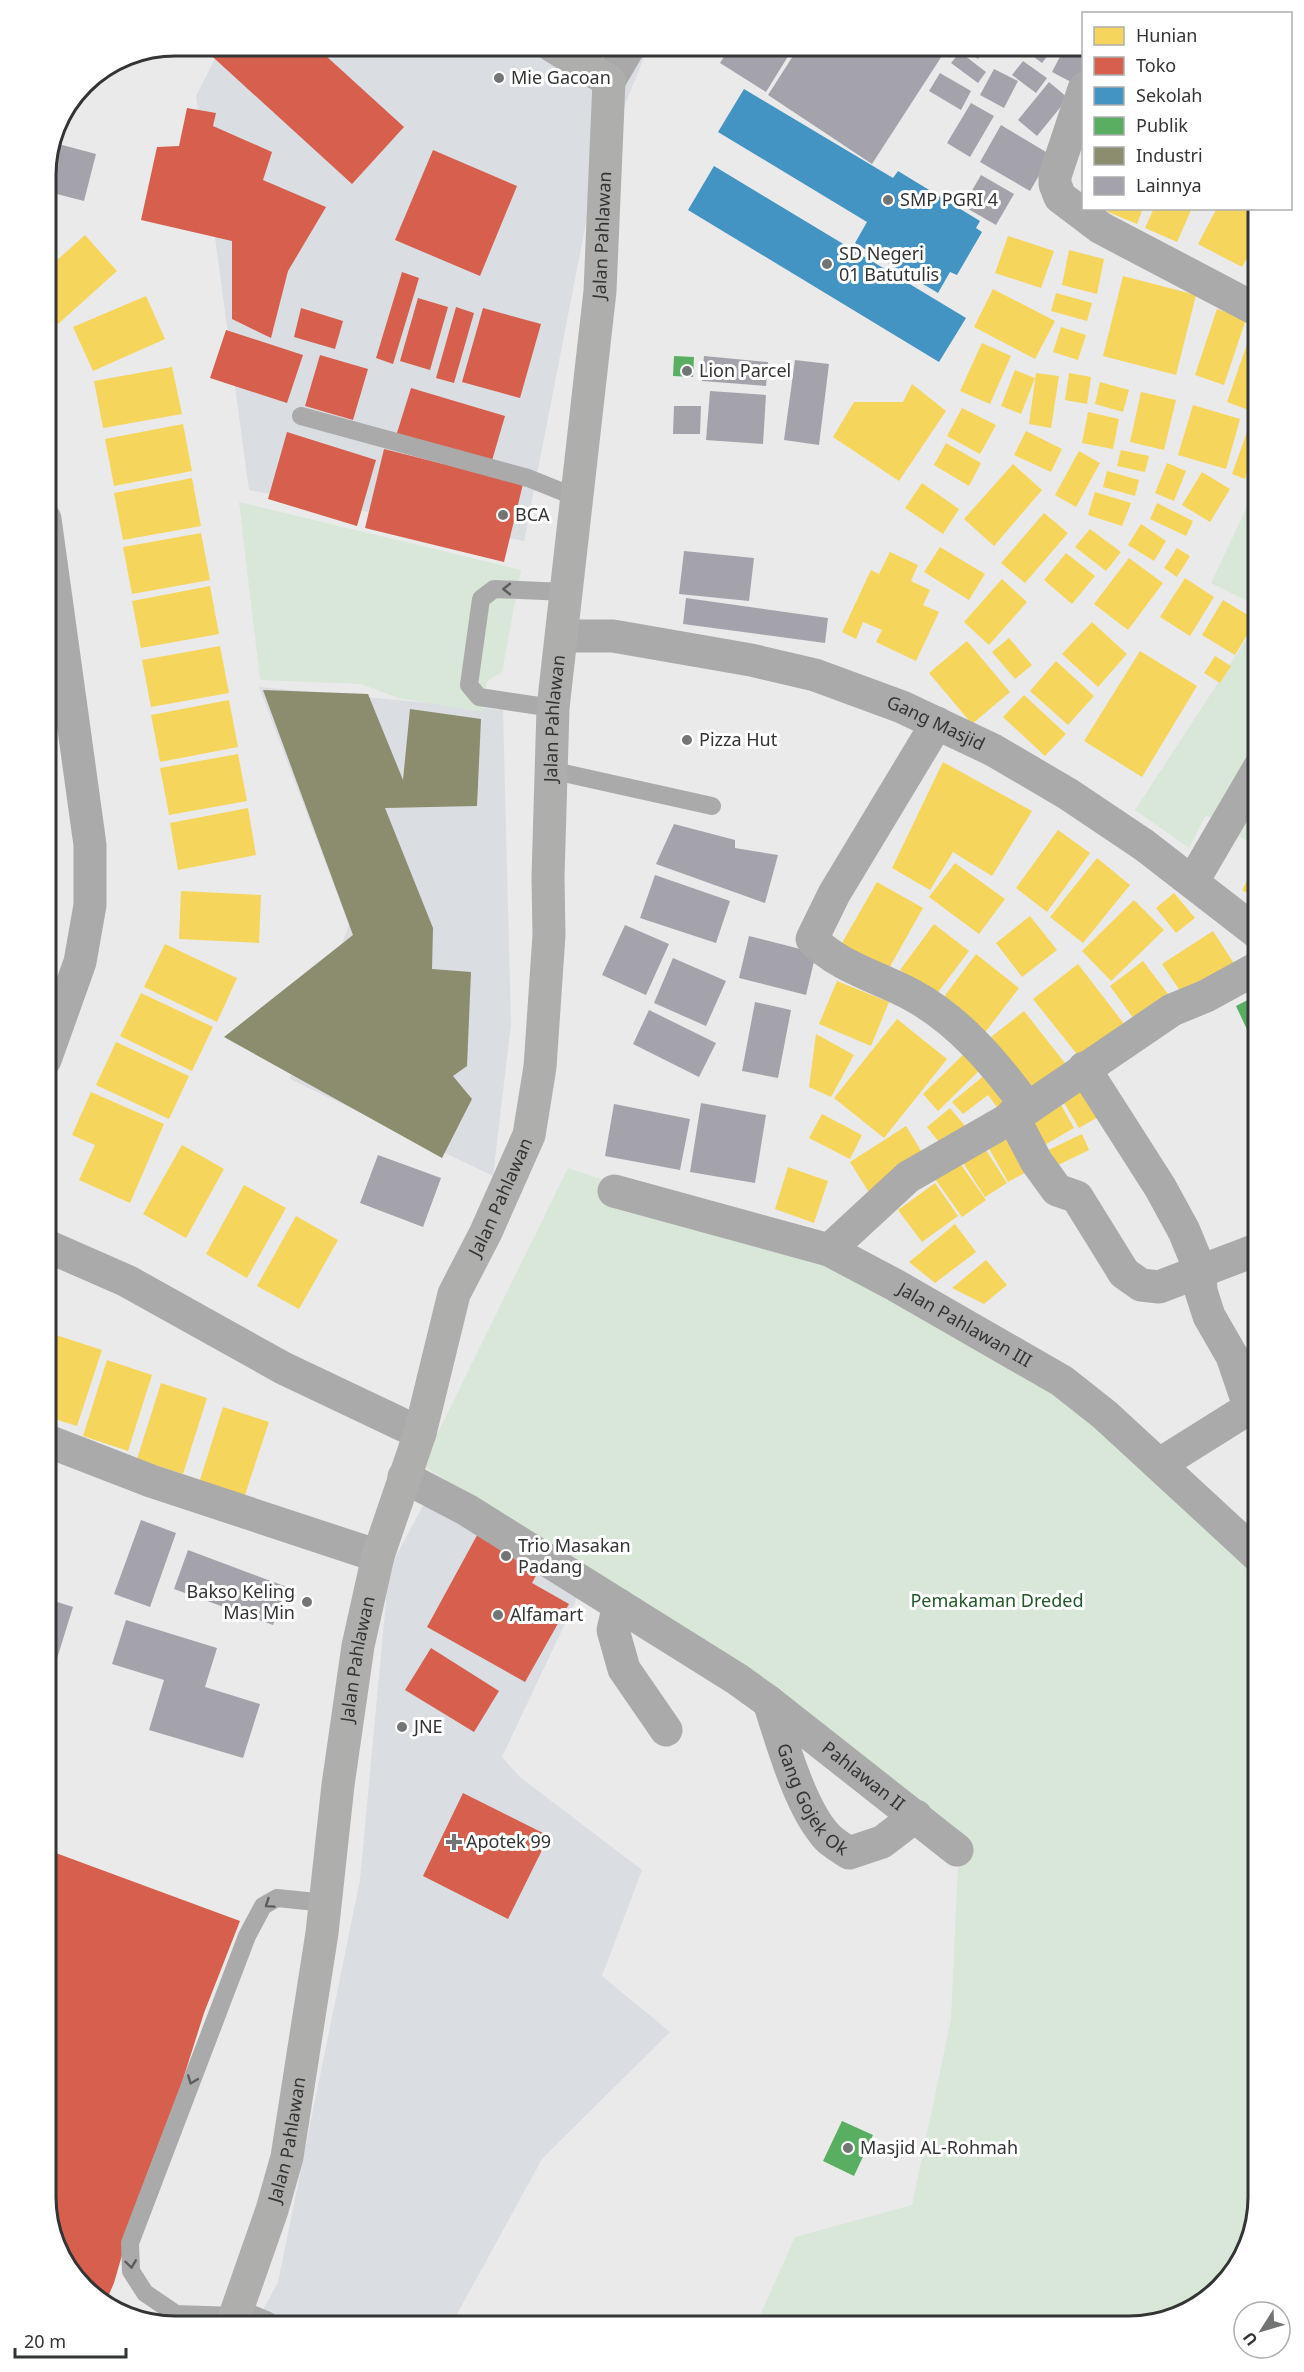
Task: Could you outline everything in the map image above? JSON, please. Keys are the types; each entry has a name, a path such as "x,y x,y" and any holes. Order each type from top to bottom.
{"main road":[{"path":"569,56 609,81"},
{"name":"Jalan Pahlawan","path":"245,2316 287,2157 326,1903 338,1785 358,1647 378,1556 420,1433 454,1294 486,1232 529,1135 540,1067 549,935 548,877 553,708 600,291 609,81 624,56"}],"street":[{"path":"1082,91 1055,176 1055,184 1060,197 1101,228 1248,305"},
{"path":"56,599 90,845 90,904 80,962 56,1029"},
{"name":"Gang Masjid","path":"562,636 613,636 787,668 841,683 937,723 993,750 1068,794 1193,881 1248,926"},
{"path":"937,723 839,885 812,939 825,954 913,995 934,1009 992,1060 1020,1111 1036,1161 1057,1190 1077,1197 1124,1273 1142,1285 1159,1287 1248,1252"},
{"path":"1193,881 1248,787"},
{"path":"829,1250 908,1177 1020,1111 1172,1010 1206,996 1248,973"},
{"path":"1083,1068 1160,1187 1184,1231 1200,1270 1201,1291 1209,1316 1232,1356 1248,1403 1244,1412 1160,1464"},
{"name":"Jalan Pahlawan III","path":"614,1191 829,1250 895,1284 1062,1381 1105,1415 1248,1547"},
{"path":"56,1250 127,1281 283,1368 420,1433"},
{"path":"56,1444 150,1481 378,1556"},
{"name":"Pahlawan II","path":"404,1477 467,1510 769,1702 957,1850"},
{"path":"619,1605 613,1630 624,1669 666,1730"},
{"name":"Gang Gojek Ok","path":"769,1702 810,1813 824,1834 835,1844 849,1853 882,1842 916,1816"}],"lane":[{"path":"301,416 528,478 578,498"},
{"path":"553,708 479,697 469,685 482,599 494,590 566,592"},
{"path":"550,770 712,806"},
{"path":"191,2316 176,2314 145,2293 131,2271 130,2244 247,1936 263,1906 277,1898 326,1903"}],"shaded area":[{"path":"216,56 645,56 594,182 524,541 249,490 196,96"},
{"path":"259,687 503,710 511,1024 493,1176 290,1079 349,925"},
{"path":"425,1502 578,1596 502,1757 520,1777 642,1870 602,1976 670,2032 542,2159 456,2316 260,2316 278,2282 360,1880 389,1569"}],"green space":[{"path":"239,502 521,570 502,672 487,681 483,712 398,698 361,684 260,680"},
{"path":"1248,505 1248,602 1211,583"},
{"path":"1248,637 1248,841 1206,815 1189,848 1135,810"},
{"name":"Pemakaman Dreded","path":"568,1168 906,1285 1135,1427 1248,1540 1248,2197 1244,2228 1236,2250 1219,2276 1208,2287 1189,2301 1168,2310 1137,2316 760,2316 795,2237 912,2205 951,2019 958,1866 761,1683 422,1465"}],"building: Hunian":[{"path":"1108,210 1142,210 1137,224 1108,212"},
{"path":"1153,210 1191,210 1177,242 1145,228"},
{"path":"1216,210 1248,210 1248,256 1242,267 1198,244"},
{"path":"85,235 117,271 58,324 56,322 56,261"},
{"path":"1008,236 1054,251 1041,288 995,273"},
{"path":"1069,250 1104,259 1097,294 1062,285"},
{"path":"1123,276 1196,295 1176,375 1103,356"},
{"path":"993,289 1055,321 1035,359 974,327"},
{"path":"1056,293 1092,303 1087,321 1051,311"},
{"path":"146,296 165,339 93,371 73,327"},
{"path":"1217,309 1246,319 1224,385 1195,375"},
{"path":"1061,327 1086,335 1078,360 1053,352"},
{"path":"982,343 1011,356 990,404 960,391"},
{"path":"1247,344 1248,410 1227,402"},
{"path":"172,367 182,414 103,428 94,381"},
{"path":"1015,370 1035,378 1021,414 1001,406"},
{"path":"1036,373 1059,376 1051,428 1029,424"},
{"path":"1069,373 1091,377 1087,404 1065,400"},
{"path":"1100,382 1129,390 1123,412 1095,404"},
{"path":"912,384 946,411 899,481 833,437 854,402 903,402"},
{"path":"1141,392 1176,400 1164,450 1130,442"},
{"path":"1193,405 1240,419 1226,469 1178,455"},
{"path":"962,408 996,425 980,454 947,436"},
{"path":"1088,412 1119,419 1113,449 1082,443"},
{"path":"183,424 192,471 114,486 105,439"},
{"path":"1026,431 1062,449 1051,472 1014,455"},
{"path":"1248,432 1248,471 1245,479 1232,474"},
{"path":"946,443 981,463 969,486 934,465"},
{"path":"1121,450 1149,456 1145,472 1117,466"},
{"path":"1079,451 1100,463 1076,507 1055,495"},
{"path":"1167,463 1186,471 1174,501 1155,493"},
{"path":"1013,464 1042,490 994,546 964,519"},
{"path":"1107,471 1139,480 1135,496 1103,487"},
{"path":"1202,472 1230,489 1210,522 1182,505"},
{"path":"192,478 201,526 123,540 114,493"},
{"path":"922,483 959,509 943,534 905,508"},
{"path":"1095,492 1131,503 1122,526 1088,515"},
{"path":"1157,503 1193,521 1186,536 1150,519"},
{"path":"1044,513 1068,533 1025,583 1001,563"},
{"path":"1141,524 1166,541 1154,561 1128,545"},
{"path":"1090,529 1121,552 1106,571 1075,547"},
{"path":"201,533 210,580 132,594 123,547"},
{"path":"940,547 985,574 969,600 924,572"},
{"path":"1177,548 1190,556 1177,577 1164,568"},
{"path":"890,552 918,565 911,581 930,590 923,605 939,612 916,661 876,642 882,630 863,622 856,639 842,632 871,570 879,574"},
{"path":"1066,553 1095,576 1072,604 1044,580"},
{"path":"1129,558 1163,583 1128,630 1094,604"},
{"path":"1185,578 1214,597 1190,636 1160,617"},
{"path":"1002,579 1027,602 989,645 964,622"},
{"path":"210,586 219,634 141,648 132,601"},
{"path":"1223,600 1248,615 1248,633 1235,655 1202,635"},
{"path":"1092,622 1127,654 1098,687 1062,654"},
{"path":"1009,638 1032,665 1015,679 992,652"},
{"path":"967,641 1010,692 972,724 929,673"},
{"path":"220,646 229,693 151,707 142,660"},
{"path":"1140,651 1197,686 1142,777 1084,741"},
{"path":"1215,656 1231,666 1220,683 1204,673"},
{"path":"1056,661 1094,696 1068,725 1030,691"},
{"path":"1024,695 1066,734 1045,756 1003,717"},
{"path":"229,700 238,747 160,762 151,715"},
{"path":"238,754 247,801 169,815 160,768"},
{"path":"943,762 1032,811 992,876 953,852 930,890 892,868"},
{"path":"248,808 256,855 178,870 170,823"},
{"path":"1058,830 1090,853 1047,912 1016,888"},
{"path":"1097,858 1130,885 1083,943 1050,917"},
{"path":"955,863 1005,899 979,934 929,897"},
{"path":"1248,879 1248,894 1242,890"},
{"path":"877,882 923,908 884,977 838,950"},
{"path":"181,891 261,895 259,943 179,939"},
{"path":"1174,893 1195,918 1176,933 1156,908"},
{"path":"1134,900 1164,930 1111,981 1082,951"},
{"path":"1030,916 1057,950 1022,977 996,943"},
{"path":"934,924 969,951 935,996 900,970"},
{"path":"1213,931 1235,965 1184,997 1162,964"},
{"path":"165,944 237,978 217,1022 144,987"},
{"path":"976,954 1019,988 983,1035 940,1002"},
{"path":"1143,961 1168,994 1134,1019 1110,986"},
{"path":"1078,964 1128,1029 1084,1063 1033,999"},
{"path":"837,981 889,1002 871,1046 819,1024"},
{"path":"141,993 213,1027 192,1071 120,1036"},
{"path":"1024,1011 1072,1072 1034,1102 986,1041"},
{"path":"897,1019 947,1059 884,1138 834,1098"},
{"path":"816,1034 854,1055 831,1097 809,1087"},
{"path":"116,1042 189,1076 169,1119 96,1085"},
{"path":"971,1047 987,1063 938,1111 923,1094"},
{"path":"993,1068 1017,1096 999,1110 988,1095 963,1114 952,1102"},
{"path":"1079,1078 1100,1116 1079,1128 1057,1091"},
{"path":"91,1092 164,1124 130,1203 79,1180 95,1145 72,1135"},
{"path":"1055,1094 1074,1128 1041,1147 1022,1112"},
{"path":"950,1108 970,1132 946,1151 927,1127"},
{"path":"822,1114 862,1135 850,1159 809,1138"},
{"path":"1006,1125 1032,1169 1008,1182 983,1138"},
{"path":"906,1126 926,1159 870,1194 850,1162"},
{"path":"1082,1134 1089,1150 1050,1169 1042,1153"},
{"path":"982,1144 1007,1183 985,1197 960,1158"},
{"path":"182,1145 224,1169 186,1238 143,1214"},
{"path":"957,1159 986,1200 962,1217 933,1176"},
{"path":"788,1167 828,1181 814,1223 775,1209"},
{"path":"935,1183 958,1216 922,1242 898,1210"},
{"path":"244,1185 286,1208 247,1278 206,1254"},
{"path":"296,1216 338,1240 299,1309 257,1286"},
{"path":"955,1224 976,1252 935,1283 909,1262"},
{"path":"986,1260 1007,1285 984,1304 952,1288"},
{"path":"56,1335 102,1350 77,1426 56,1419"},
{"path":"107,1360 152,1375 128,1451 83,1436"},
{"path":"161,1383 207,1398 183,1474 137,1459"},
{"path":"223,1407 269,1422 244,1498 199,1483"}],"building: Toko":[{"path":"212,56 326,56 404,127 352,184"},
{"path":"187,108 216,113 213,126 272,152 263,180 326,207 288,271 271,338 232,319 232,241 141,220 157,147 179,146"},
{"path":"433,150 517,186 480,276 395,240"},
{"path":"402,272 419,278 393,364 376,358"},
{"path":"418,298 448,307 430,370 400,361"},
{"path":"456,307 474,313 454,383 436,378"},
{"path":"301,308 343,321 335,349 294,337"},
{"path":"483,308 541,324 520,398 462,382"},
{"path":"226,330 303,355 287,403 210,378"},
{"path":"320,355 368,369 353,420 305,406"},
{"path":"411,388 505,416 491,464 396,436"},
{"path":"287,432 376,460 357,526 268,499"},
{"path":"384,449 523,484 504,562 365,528"},
{"name":"Alfamart","path":"481,1528 543,1563 532,1583 569,1604 525,1682 427,1627"},
{"path":"431,1648 499,1691 474,1732 405,1690"},
{"path":"463,1793 549,1836 508,1919 423,1876"},
{"path":"56,1853 240,1921 204,2013 178,2095 138,2199 108,2296 90,2282 80,2270 65,2243 57,2213"}],"building: Sekolah":[{"name":"SMP PGRI 4","path":"744,89 893,178 898,171 980,221 976,228 982,232 957,275 950,272 938,293 855,243 867,222 718,132"},
{"name":"SD Negeri 01 Batutulis","path":"714,166 966,318 939,362 688,210"}],"building: Publik":[{"path":"674,356 694,357 693,377 673,376"},
{"path":"1248,1000 1248,1032 1236,1006"},
{"name":"Masjid AL-Rohmah","path":"842,2121 873,2135 854,2176 823,2161"}],"building: Industri":[{"path":"263,690 368,694 403,780 410,709 481,719 477,806 385,808 433,928 432,969 471,972 467,1066 453,1076 472,1099 442,1158 224,1037 353,935"}],"building: Lainnya":[{"path":"724,56 788,56 766,92 720,63"},
{"path":"793,56 942,56 872,164 768,95"},
{"path":"957,56 965,56 986,72 978,83 951,63"},
{"path":"1033,56 1047,56 1042,63"},
{"path":"1060,56 1082,56 1082,72 1075,84 1052,72"},
{"path":"1023,61 1047,78 1036,93 1012,75"},
{"path":"994,69 1018,81 1004,108 980,95"},
{"path":"940,73 971,91 961,110 929,91"},
{"path":"1049,82 1068,98 1037,136 1018,120"},
{"path":"971,103 994,116 970,157 947,143"},
{"path":"1001,125 1051,155 1030,191 980,162"},
{"path":"60,144 96,154 84,201 56,194 56,167"},
{"path":"981,175 1014,194 996,225 963,206"},
{"path":"704,356 768,362 766,386 702,381"},
{"path":"795,360 829,364 819,445 784,440"},
{"path":"710,391 766,395 763,444 706,440"},
{"path":"674,406 701,406 700,434 673,434"},
{"path":"684,551 754,558 749,601 679,594"},
{"path":"686,598 828,618 825,643 683,624"},
{"path":"674,824 735,840 735,848 778,855 765,903 656,864"},
{"path":"655,875 730,901 716,943 640,918"},
{"path":"625,925 669,944 646,995 602,975"},
{"path":"749,936 816,953 806,995 739,978"},
{"path":"673,958 726,981 706,1026 654,1003"},
{"path":"755,1002 791,1010 778,1078 742,1071"},
{"path":"649,1010 716,1043 699,1077 633,1044"},
{"path":"701,1103 766,1115 755,1183 690,1172"},
{"path":"614,1104 690,1119 680,1170 605,1156"},
{"path":"378,1155 441,1178 423,1227 360,1203"},
{"path":"141,1520 176,1533 150,1607 114,1594"},
{"path":"188,1550 287,1587 273,1625 174,1589"},
{"path":"56,1602 73,1607 56,1662"},
{"path":"126,1620 217,1648 205,1687 260,1704 243,1758 149,1730 164,1680 112,1664"}],"place":[{"name":"Mie Gacoan","path":"499,78"},
{"name":"SMP PGRI 4","path":"888,200"},
{"name":"SD Negeri 01 Batutulis","path":"827,264"},
{"name":"Lion Parcel","path":"687,371"},
{"name":"BCA","path":"503,515"},
{"name":"Pizza Hut","path":"687,740"},
{"name":"Trio Masakan Padang","path":"506,1556"},
{"name":"Bakso Keling Mas Min","path":"307,1602"},
{"name":"Alfamart","path":"498,1615"},
{"name":"JNE","path":"402,1727"},
{"name":"Apotek 99","path":"454,1842"},
{"name":"Masjid AL-Rohmah","path":"848,2148"}]}
